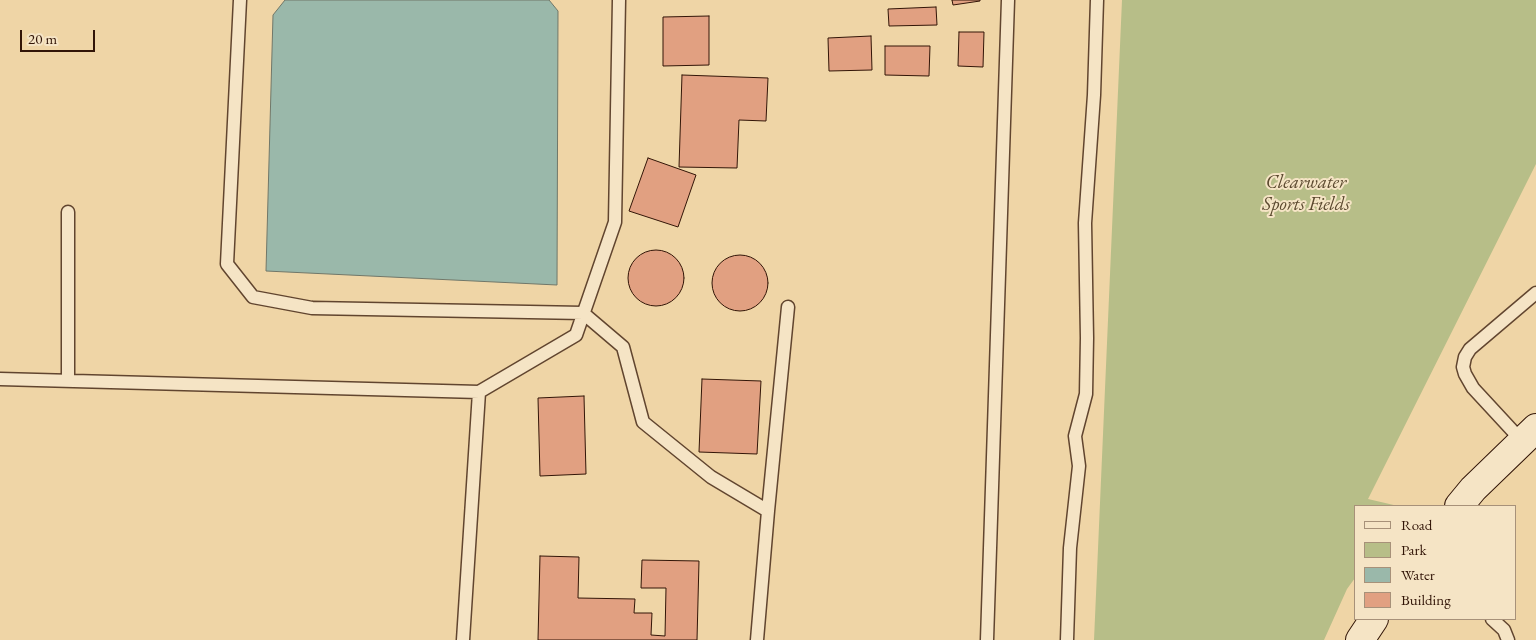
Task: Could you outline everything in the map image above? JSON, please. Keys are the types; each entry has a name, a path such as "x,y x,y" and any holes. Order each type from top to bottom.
{"main road":[{"path":"1460,505 1473,489 1529,435"},
{"path":"1360,640 1373,620"}],"lane":[{"path":"240,0 227,264 253,297 312,308 584,313 622,347 643,422 711,477 768,512"},
{"path":"0,379 479,392 576,335 615,222 619,0"},
{"path":"987,640 1008,0"},
{"path":"1067,640 1070,548 1079,466 1075,436 1086,394 1085,223 1094,95 1097,0"},
{"path":"68,212 68,381"},
{"path":"1529,435 1473,388 1463,367 1465,357 1470,349 1536,293"},
{"path":"757,640 788,307"},
{"path":"463,640 479,392"},
{"path":"1493,620 1504,630 1508,640"}],"green space":[{"name":"Clearwater Sports Fields","path":"1122,0 1536,0 1536,164 1368,499 1394,505 1354,505 1354,579 1347,589 1324,640 1094,640"}],"water":[{"path":"285,0 549,0 558,11 557,285 266,271 273,15"}],"building":[{"path":"952,0 980,0 980,1 953,5"},
{"path":"936,7 937,25 889,26 888,9"},
{"path":"709,16 709,65 663,66 663,17"},
{"path":"959,32 984,32 983,67 958,66"},
{"path":"871,36 872,70 829,71 828,38"},
{"path":"885,46 930,46 929,76 885,75"},
{"path":"682,75 768,78 766,121 739,120 737,168 679,167"},
{"path":"648,158 696,175 678,227 629,211"},
{"path":"656,250 667,252 676,258 682,267 684,278 682,289 676,298 667,304 656,306 645,304 636,298 630,289 628,278 630,267 636,258 645,252"},
{"path":"740,255 751,257 760,263 766,272 768,283 766,294 760,303 751,309 740,311 729,309 720,303 714,294 712,283 714,272 720,263 729,257"},
{"path":"702,379 761,381 757,454 699,452"},
{"path":"584,396 586,474 540,476 538,398"},
{"path":"540,556 579,557 578,598 635,599 634,613 652,613 651,635 665,636 666,588 641,588 642,560 699,561 697,640 538,640"}]}
